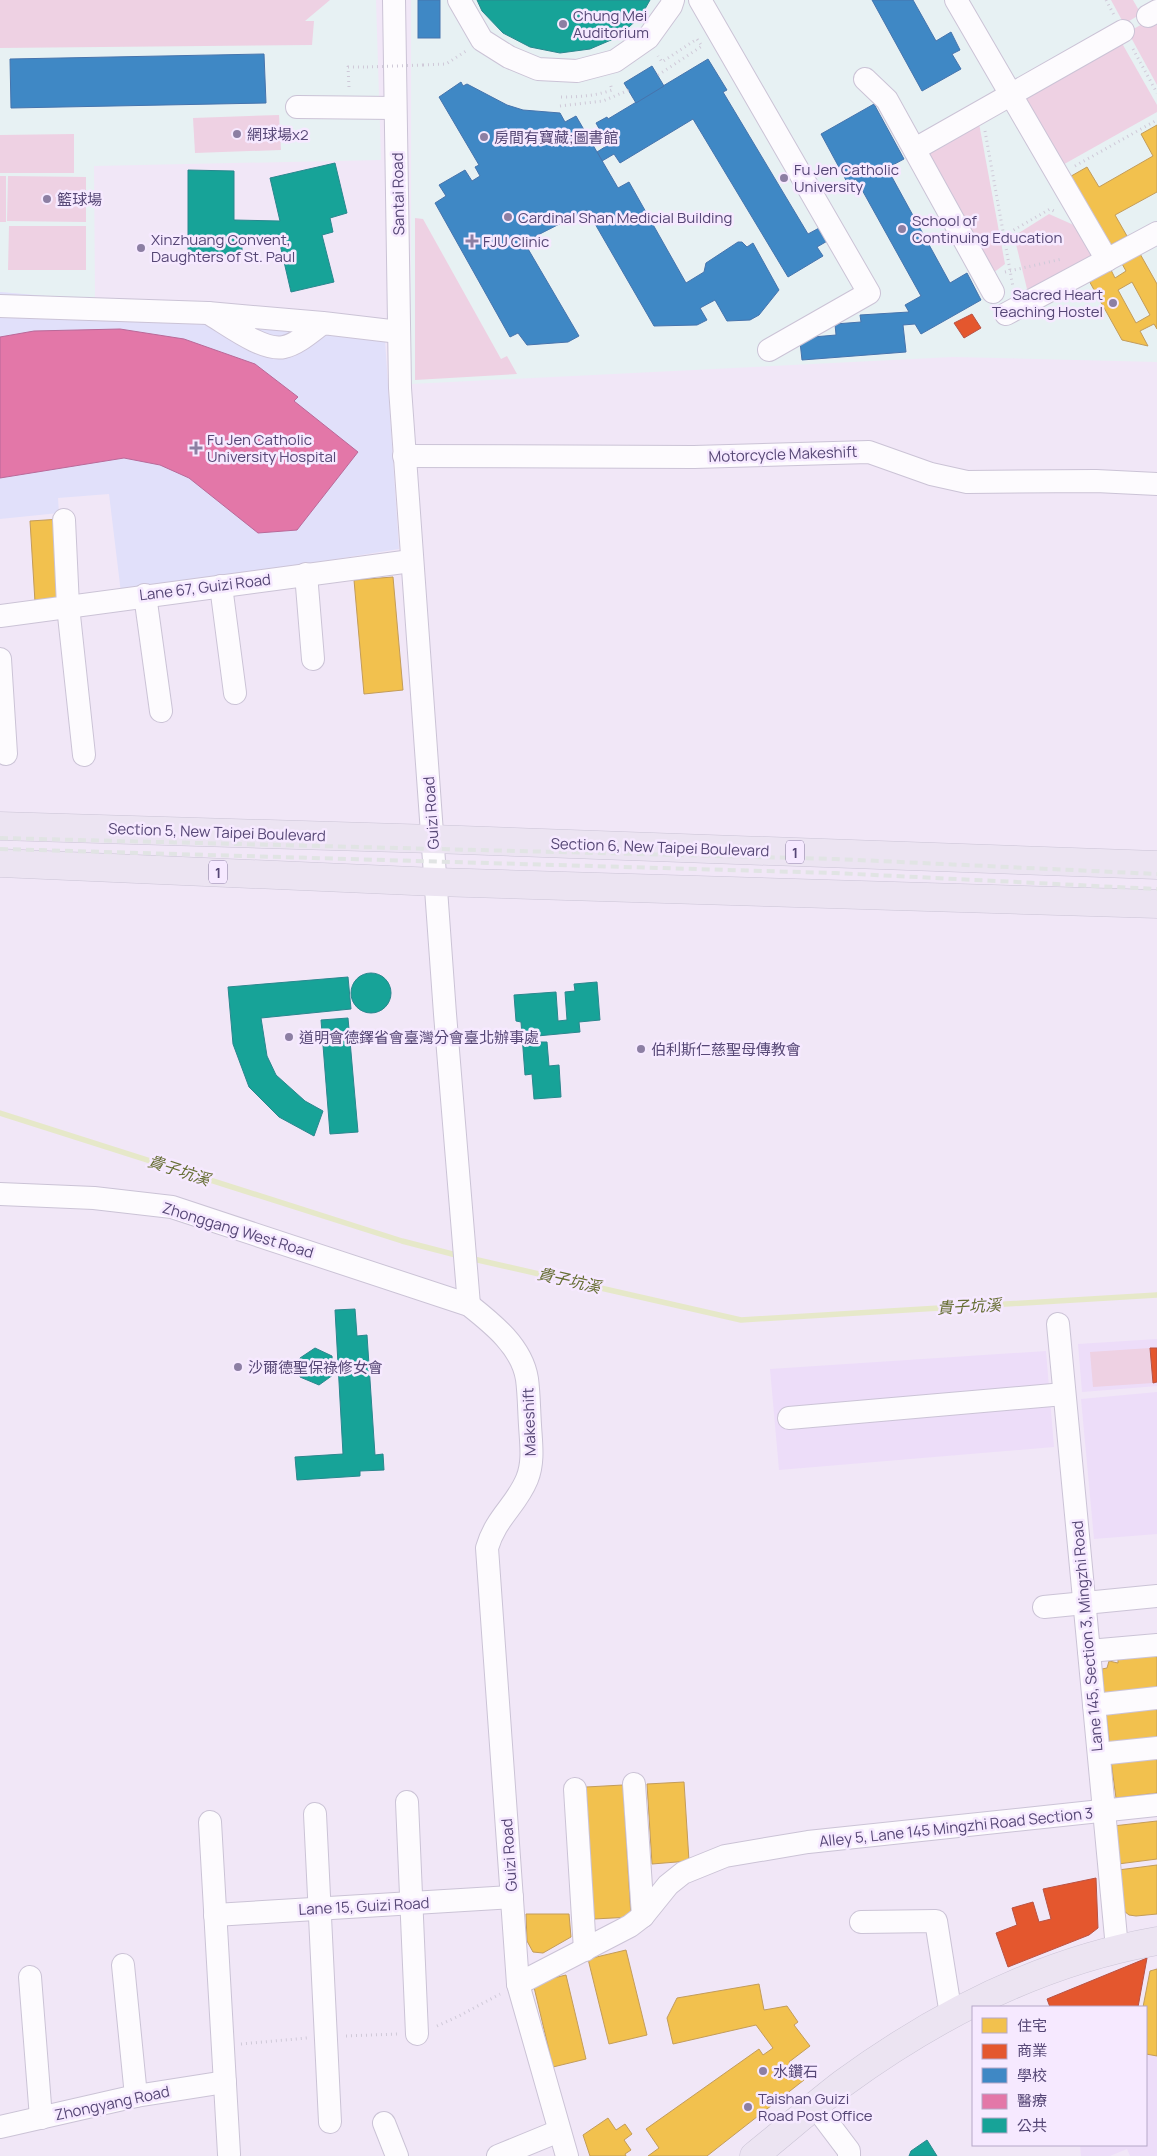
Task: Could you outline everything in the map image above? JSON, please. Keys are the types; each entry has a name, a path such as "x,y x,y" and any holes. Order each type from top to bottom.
{"main road":[{"name":"Section 5, New Taipei Boulevard","path":"0,826 433,838"},
{"name":"Section 6, New Taipei Boulevard","path":"433,838 1157,865"},
{"name":"1","path":"0,863 436,882 1157,904"},
{"path":"989,2002 1070,1962 1117,1948 1157,1941"},
{"path":"754,2156 815,2106 875,2061 952,2015 972,2008"}],"street":[{"name":"Santai Road","path":"394,0 400,388"},
{"path":"459,0 482,40 509,57 538,69 577,71 615,60 648,38 671,6 673,0"},
{"path":"700,0 780,126 869,293 769,350"},
{"path":"960,1 986,44 1011,95 1106,260"},
{"path":"915,150 1011,95 1091,40 1123,30"},
{"path":"864,80 887,100 993,292"},
{"path":"297,107 395,108"},
{"path":"1006,314 1157,233"},
{"path":"0,306 208,313 400,332"},
{"name":"Guizi Road","path":"400,388 411,561 469,1305"},
{"name":"Motorcycle Makeshift","path":"404,456 694,457 869,452 931,474 967,482 1096,481 1157,484"},
{"path":"64,520 68,606 84,755"},
{"name":"Lane 67, Guizi Road","path":"0,616 145,595 411,561"},
{"path":"306,574 313,659"},
{"path":"221,586 235,692"},
{"path":"145,595 161,711"},
{"path":"0,659 6,754"},
{"name":"Zhonggang West Road","path":"0,1194 94,1198 172,1207 469,1305"},
{"name":"Makeshift","path":"469,1305 504,1335 518,1356 527,1378 532,1453 528,1476 520,1495 500,1517 491,1531 487,1548"},
{"name":"Lane 145, Section 3, Mingzhi Road","path":"1058,1324 1117,1948"},
{"path":"789,1418 1064,1394"},
{"name":"Guizi Road","path":"487,1548 518,1984 567,2156"},
{"path":"1044,1607 1157,1596"},
{"path":"1089,1651 1157,1645"},
{"path":"1094,1705 1157,1698"},
{"path":"1098,1754 1157,1748"},
{"path":"634,1784 643,1916"},
{"path":"575,1789 585,1950"},
{"path":"407,1802 417,2034"},
{"name":"Alley 5, Lane 145 Mingzhi Road Section 3","path":"518,1984 630,1926 643,1916 668,1885 683,1873 725,1856 808,1842 1157,1805"},
{"path":"315,1814 330,2122"},
{"path":"210,1822 229,2154"},
{"name":"Lane 15, Guizi Road","path":"215,1915 512,1897"},
{"path":"861,1922 936,1921 952,2015"},
{"path":"123,1965 136,2096"},
{"path":"30,1977 41,2118"},
{"name":"Zhongyang Road","path":"0,2127 136,2096 225,2082"},
{"path":"815,2106 849,2151 849,2156"},
{"path":"384,2123 397,2156"},
{"path":"498,2156 559,2131"}],"path":[{"path":"648,38 662,62 698,40 702,46 658,75"},
{"path":"348,84 348,67 446,64"},
{"path":"560,106 602,102 629,90"},
{"path":"982,113 1014,283 1006,314"},
{"path":"1058,176 1157,120"},
{"path":"1005,235 1050,209 1086,226"},
{"path":"1011,269 1065,258"},
{"path":"223,2045 326,2037 417,2034 459,2016 518,1984"}],"shaded area":[{"path":"0,0 376,0 381,160 94,166 95,301 0,292"},
{"path":"0,0 330,0 305,21 314,21 312,45 0,48"},
{"name":"Fu Jen Catholic University","path":"411,0 1157,0 1157,362 953,357 411,384"},
{"path":"1111,0 1133,0 1141,14 1124,24"},
{"path":"1157,16 1157,85 1128,32"},
{"path":"1119,38 1157,105 1157,112 1059,167 1018,96"},
{"name":"網球場x2","path":"279,115 281,150 195,153 193,118"},
{"path":"978,118 1005,264 989,276 921,151"},
{"name":"籃球場","path":"74,134 74,173 0,173 0,135"},
{"path":"0,176 6,176 6,222 0,222"},
{"name":"籃球場","path":"8,176 86,177 86,222 7,221"},
{"path":"1049,214 1085,230 1099,255 1028,293 1014,236"},
{"path":"415,218 423,219 501,359 507,356 517,374 415,380"},
{"name":"籃球場","path":"9,226 86,226 86,270 8,270"},
{"name":"Fu Jen Catholic University Hospital","path":"0,292 384,325 399,549 121,593 109,494 58,498 59,513 0,519"},
{"path":"1157,1339 1157,1386 1082,1392 1078,1344"},
{"path":"1150,1348 1153,1383 1093,1387 1090,1352"},
{"path":"1046,1351 1054,1447 779,1470 770,1369"},
{"path":"1157,1392 1157,1534 1094,1539 1081,1399"},
{"path":"1157,1967 1157,2156 1130,2156 1127,2149 1110,2156 1081,2156 1080,2146 1147,2146 1147,2009 1155,1968"}],"building: 住宅":[{"path":"1157,125 1157,192 1115,215 1127,236 1105,248 1066,179 1087,167 1099,187 1153,156 1141,134"},
{"name":"Sacred Heart Teaching Hostel","path":"1139,252 1157,284 1157,329 1154,324 1140,331 1148,346 1122,340 1088,279 1110,268 1115,278 1126,271 1121,262","holes":["1132,282 1150,315 1136,323 1118,290"]},
{"path":"61,519 66,600 35,602 30,521"},
{"path":"393,577 403,690 364,694 354,580"},
{"path":"1157,1655 1157,1689 1104,1693 1102,1669 1107,1668 1109,1661 1118,1663 1118,1659"},
{"path":"1157,1707 1157,1743 1110,1748 1106,1713"},
{"path":"1157,1756 1157,1793 1116,1798 1111,1761"},
{"path":"684,1782 689,1861 652,1864 647,1784"},
{"path":"623,1785 631,1917 594,1919 586,1787"},
{"path":"1157,1821 1157,1859 1118,1864 1113,1826"},
{"path":"1157,1865 1157,1914 1129,1915 1124,1911 1118,1870"},
{"path":"526,1914 569,1914 571,1937 543,1953 533,1952 527,1941"},
{"path":"626,1950 647,2035 609,2044 588,1959"},
{"path":"1157,1969 1157,2056 1147,2054 1147,2006 1143,2006 1150,1971"},
{"path":"566,1975 586,2059 553,2067 533,1983"},
{"name":"水鑽石","path":"759,1984 764,2010 787,2006 798,2022 794,2025 810,2046 789,2062 804,2080 707,2156 648,2156 659,2148 646,2129 759,2049 763,2055 773,2048 756,2025 673,2044 667,2018 677,1998"},
{"path":"608,2118 616,2130 625,2124 632,2134 624,2140 631,2150 625,2154 626,2156 590,2156 583,2135"}],"building: 商業":[{"path":"972,314 981,328 964,338 954,323"},
{"path":"1150,1348 1157,1348 1157,1382 1153,1383"},
{"path":"1096,1878 1098,1928 1089,1935 1008,1967 996,1933 1017,1925 1012,1908 1033,1902 1039,1922 1051,1919 1043,1889"},
{"path":"1147,1958 1138,2006 1050,2006 1047,1999"}],"building: 學校":[{"path":"418,0 440,0 440,38 418,38"},
{"path":"872,0 913,0 936,41 951,32 960,50 952,54 961,69 922,91"},
{"path":"264,54 266,103 11,108 10,59"},
{"path":"708,59 727,90 723,92 808,234 821,227 829,240 817,247 823,256 788,277 693,119 620,163 614,154 602,161 597,152 608,145 596,123 607,117 608,119"},
{"path":"652,66 664,86 636,103 624,83"},
{"name":"Cardinal Shan Medicial Building","path":"461,82 463,86 467,84 507,105 523,110 560,113 565,122 576,116 618,188 629,182 686,283 704,272 706,263 738,242 742,242 747,247 753,243 779,290 759,315 750,320 727,321 715,300 700,308 707,320 697,325 654,326 587,210 524,242 579,336 568,342 527,345 518,333 510,337 435,203 446,196 439,185 465,170 472,181 480,176 475,167 479,165 439,97"},
{"name":"School of Continuing Education","path":"874,104 904,159 887,168 950,283 967,273 981,300 921,334 915,324 903,325 906,352 802,360 800,342 808,341 813,337 836,335 835,324 861,322 860,315 909,312 905,305 921,296 856,179 848,184 821,134"}],"building: 醫療":[{"path":"120,329 184,339 255,364 298,397 294,401 358,452 297,530 258,533 189,478 160,465 124,458 0,478 0,337 34,331"}],"building: 公共":[{"name":"Chung Mei Auditorium","path":"477,0 650,0 641,16 618,37 590,49 560,53 530,47 503,33 482,11"},
{"path":"335,163 347,213 330,218 333,232 322,235 334,282 291,292 279,240 242,240 242,256 188,255 188,170 234,171 234,220 280,221 270,178"},
{"path":"375,973 382,976 388,982 391,993 390,1001 382,1010 375,1013 367,1013 360,1010 352,1001 351,989 354,982 363,974"},
{"path":"348,977 351,1009 261,1018 267,1056 276,1075 305,1101 323,1111 314,1136 279,1117 249,1087 233,1044 228,987"},
{"path":"597,982 600,1020 579,1022 580,1032 537,1036 538,1042 547,1042 549,1066 559,1065 561,1097 534,1099 532,1074 525,1075 521,1022 516,1021 514,995 556,992 558,1021 567,1020 565,992 575,991 574,984"},
{"path":"348,1018 358,1132 330,1134 321,1020"},
{"path":"355,1309 357,1336 367,1335 375,1455 383,1454 384,1470 360,1471 360,1476 297,1480 295,1457 343,1454 335,1310"},
{"path":"315,1348 332,1356 333,1375 319,1385 300,1377 300,1358"},
{"path":"927,2140 937,2156 909,2156 911,2151"}],"waterway":[{"name":"貴子坑溪","path":"0,1113 402,1241 460,1256"},
{"name":"貴子坑溪","path":"469,1258 741,1320 1157,1295"}],"railway":[{"path":"0,838 836,859 1157,874"},
{"path":"0,849 835,873 1157,889"}],"place":[{"name":"Chung Mei Auditorium","path":"563,24"},
{"name":"網球場x2","path":"237,134"},
{"name":"房間有寶藏;圖書館","path":"484,137"},
{"name":"Fu Jen Catholic University","path":"784,178"},
{"name":"籃球場","path":"47,199"},
{"name":"Cardinal Shan Medicial Building","path":"508,217"},
{"name":"School of Continuing Education","path":"902,229"},
{"name":"FJU Clinic","path":"472,241"},
{"name":"Xinzhuang Convent, Daughters of St. Paul","path":"141,248"},
{"name":"Sacred Heart Teaching Hostel","path":"1113,303"},
{"name":"Fu Jen Catholic University Hospital","path":"196,448"},
{"name":"道明會德鐸省會臺灣分會臺北辦事處","path":"289,1037"},
{"name":"伯利斯仁慈聖母傳教會","path":"641,1049"},
{"name":"沙爾德聖保祿修女會","path":"238,1367"},
{"name":"水鑽石","path":"763,2071"},
{"name":"Taishan Guizi Road Post Office","path":"748,2107"}]}
